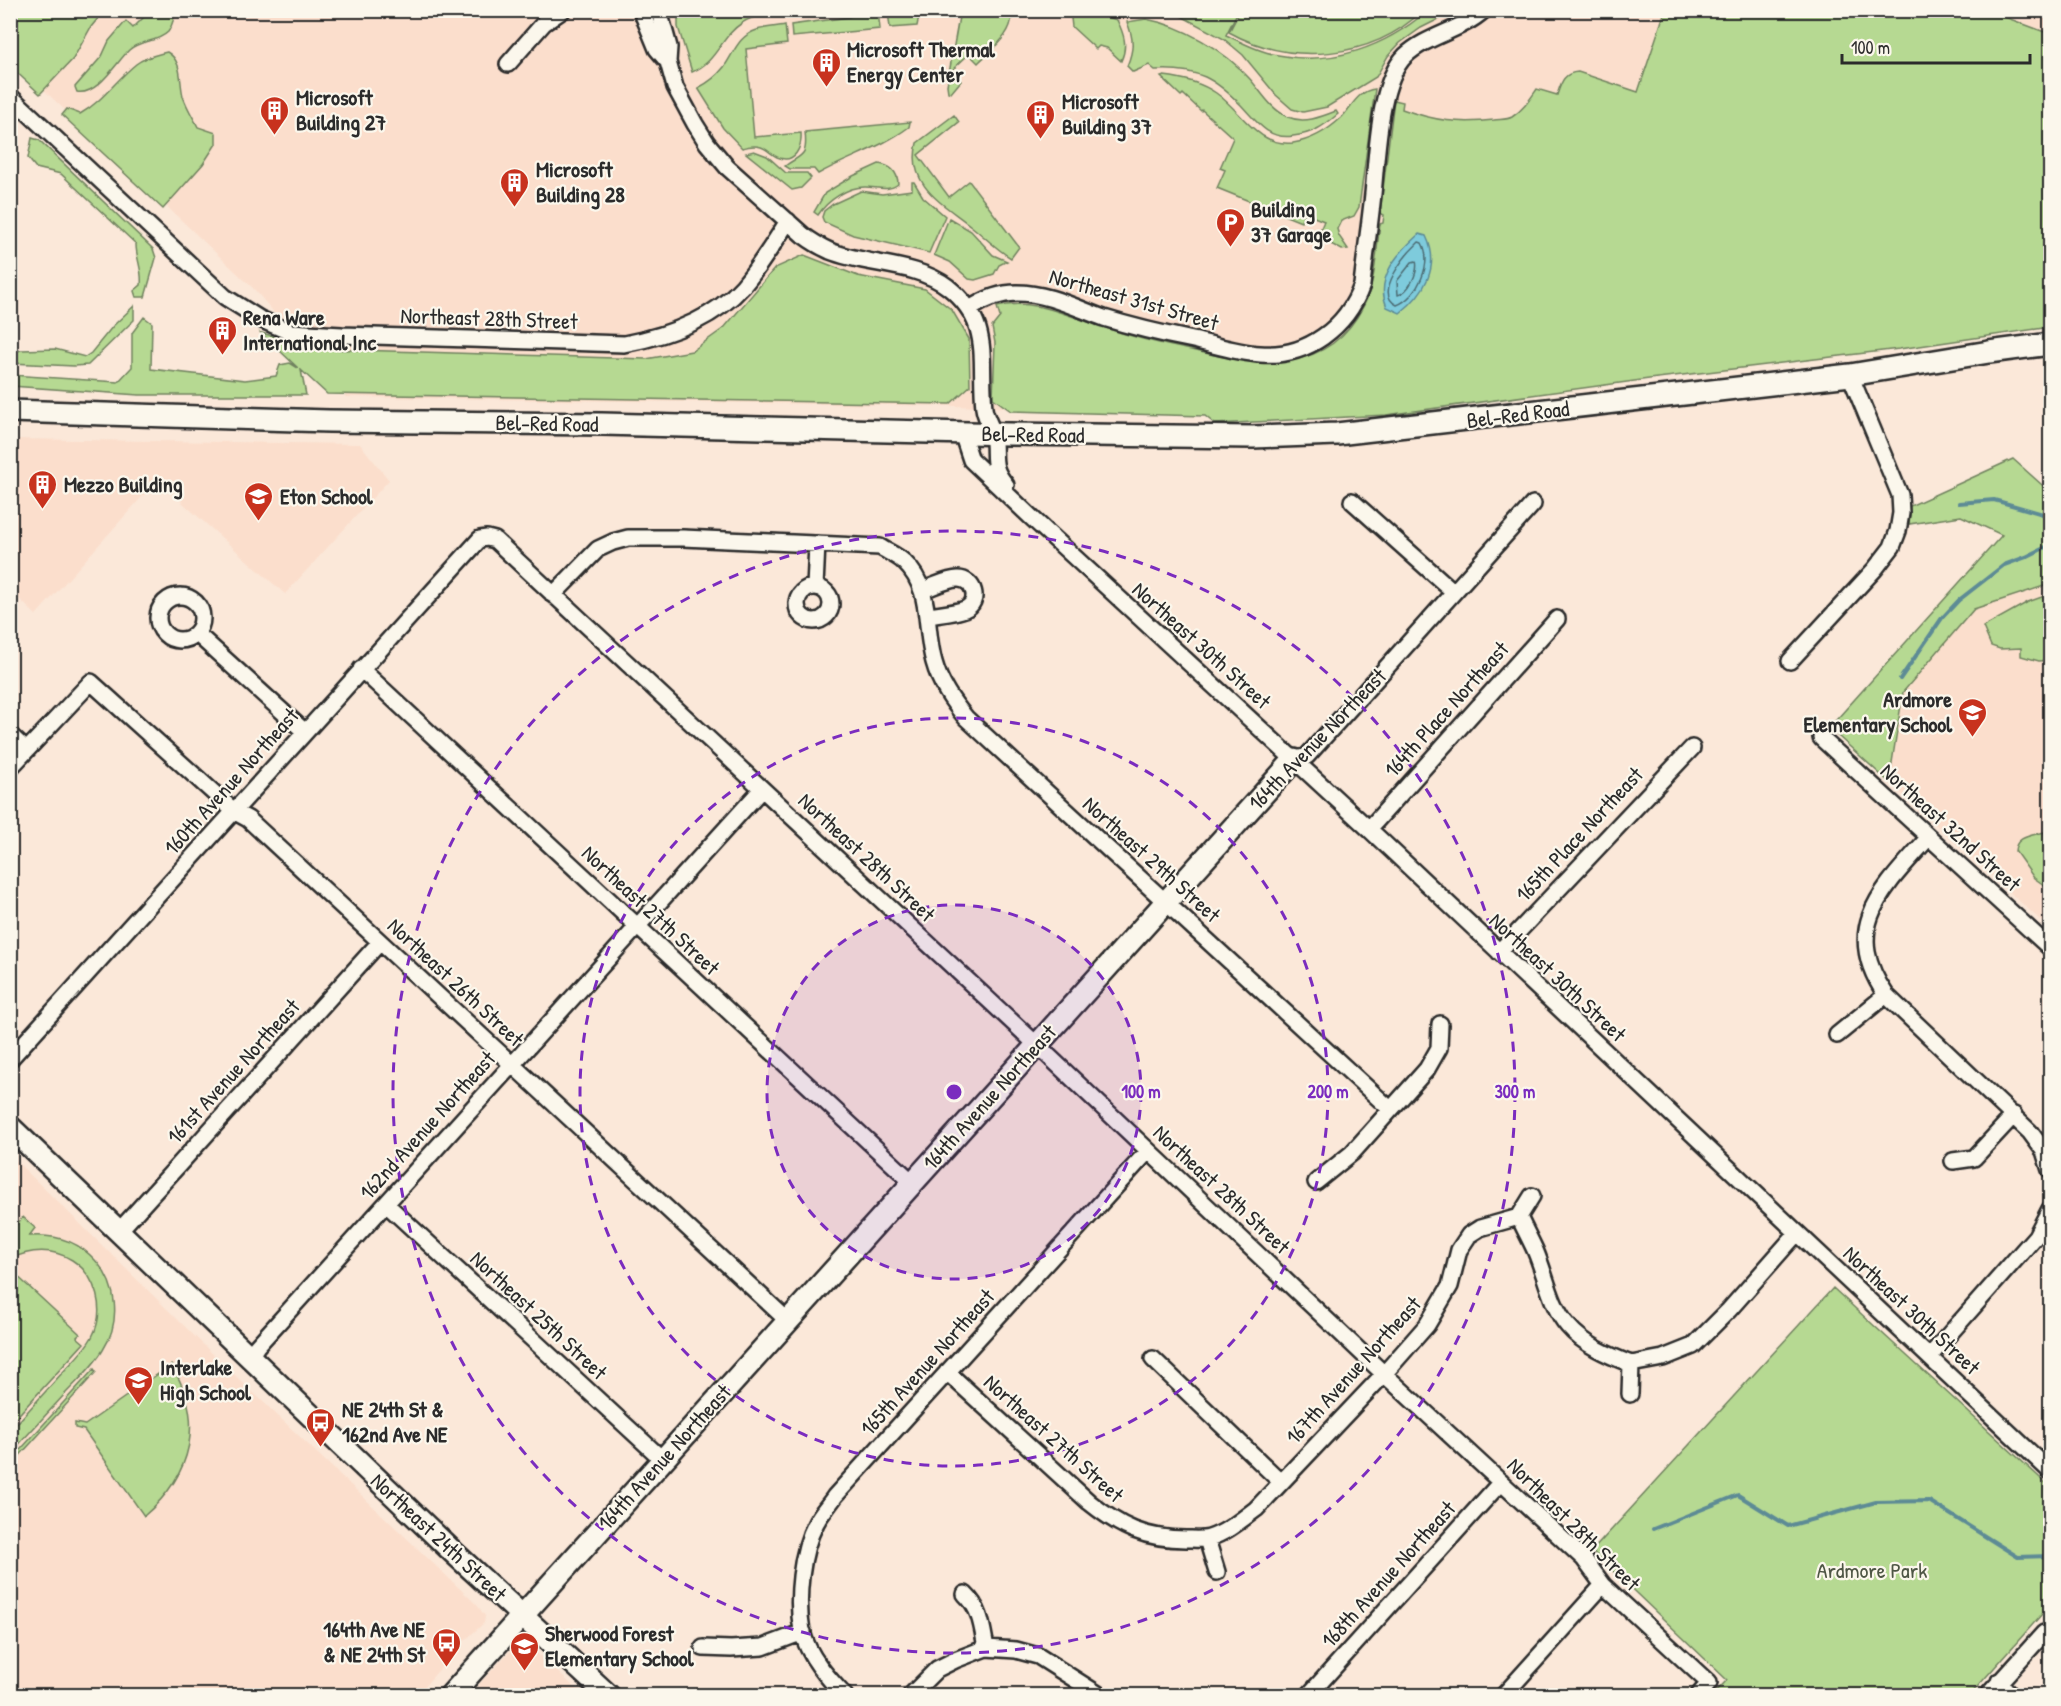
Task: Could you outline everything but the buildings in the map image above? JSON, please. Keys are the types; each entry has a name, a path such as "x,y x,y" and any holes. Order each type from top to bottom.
{"main road":[{"name":"Bel-Red Road","path":"10,411 340,421 1253,437 1337,434 1850,375 2050,344"},
{"name":"164th Avenue Northeast","path":"450,1695 1294,760"},
{"name":"Northeast 24th Street","path":"10,1127 249,1358 609,1695"}],"street":[{"path":"508,64 546,17 563,10"},
{"path":"641,10 657,49 668,62"},
{"path":"661,10 669,47 668,62 675,87 707,143 727,166 806,237 831,251 922,274 937,280 970,309"},
{"name":"Northeast 31st Street","path":"970,309 984,299 1013,293 1031,294 1046,297 1128,326 1260,354 1291,351 1322,339 1341,323 1354,304 1362,285 1380,125 1390,82 1403,58 1418,46 1461,26 1484,10"},
{"name":"Northeast 28th Street","path":"10,96 225,297 260,319 290,332 624,344 654,339 675,331 724,303 742,286 788,221"},
{"name":"Northeast 30th Street","path":"970,309 978,325 981,344 984,411 993,433 996,474 1032,518"},
{"path":"1790,661 1875,569 1892,547 1898,531 1901,513 1900,495 1850,375"},
{"name":"Northeast 30th Street","path":"962,433 971,460 1369,829 2050,1471"},
{"path":"1352,501 1454,591"},
{"name":"164th Avenue Northeast","path":"1294,760 1306,756 1533,504"},
{"name":"Northeast 28th Street","path":"487,538 495,540 1584,1559 1603,1585 1709,1683 1698,1695"},
{"name":"160th Avenue Northeast","path":"10,1059 480,539 487,538"},
{"path":"553,596 598,549 628,538 817,544 815,587"},
{"name":"Northeast 29th Street","path":"817,544 880,547 903,561 915,574 922,590 928,616 933,661 940,681 966,718 1390,1109"},
{"path":"922,590 960,579 969,583 974,592 972,602 965,609 928,616"},
{"name":"164th Place Northeast","path":"1369,829 1557,619"},
{"path":"196,633 305,732"},
{"name":"Northeast 27th Street","path":"361,669 912,1182"},
{"name":"Northeast 26th Street","path":"27,750 92,682 235,812 248,819 787,1320"},
{"path":"10,735 27,750 10,768"},
{"name":"Northeast 32nd Street","path":"1821,738 2050,948"},
{"name":"165th Place Northeast","path":"1499,952 1692,748"},
{"name":"162nd Avenue Northeast","path":"249,1358 257,1346 511,1064 761,790"},
{"path":"1929,837 1877,899 1867,925 1866,952 1873,977 1886,995 2030,1132 2044,1151 2050,1170"},
{"name":"161st Avenue Northeast","path":"119,1231 380,942"},
{"path":"1837,1035 1886,995"},
{"path":"1316,1182 1352,1153 1427,1069 1439,1048 1440,1024"},
{"path":"1953,1161 1974,1158 2014,1115"},
{"name":"165th Avenue Northeast","path":"802,1632 801,1573 808,1541 817,1521 835,1496 1148,1151"},
{"path":"1532,1196 1519,1217 1536,1251 1557,1308 1567,1326 1585,1342 1611,1357 1630,1364 1663,1358 1693,1346 1729,1310 1797,1233"},
{"name":"Northeast 25th Street","path":"386,1204 662,1459"},
{"path":"1929,1357 2036,1236 2050,1209"},
{"name":"167th Avenue Northeast","path":"1208,1539 1235,1525 1256,1509 1384,1374 1427,1325 1442,1303 1450,1286 1459,1250 1469,1236 1480,1228 1519,1217"},
{"path":"1153,1359 1281,1482"},
{"path":"1630,1364 1630,1394"},
{"name":"Northeast 27th Street","path":"947,1372 1111,1520 1137,1533 1164,1539 1208,1539"},
{"name":"168th Avenue Northeast","path":"1308,1695 1501,1482"},
{"path":"1208,1539 1217,1572"},
{"path":"1503,1695 1603,1585"},
{"path":"965,1594 974,1602 981,1616 986,1648"},
{"path":"703,1648 763,1647 802,1632 817,1663 845,1695"},
{"path":"1987,1695 2044,1632"},
{"path":"910,1695 938,1669 986,1648 1016,1650 1038,1656 1101,1695"},
{"path":"1999,1681 2011,1695"}],"shaded area":[{"path":"10,11 2050,11 2050,205 1324,417 952,406 346,397 254,289 11,59"},
{"path":"11,439 360,444 389,480 285,594 157,480 36,615 11,591"},
{"name":"Ardmore Elementary School","path":"2050,584 2050,929 1889,782 1903,692 1974,609"},
{"name":"Interlake High School","path":"10,1155 219,1360 477,1605 485,1616 484,1623 463,1642 417,1695 11,1695"},
{"name":"Sherwood Forest Elementary School","path":"530,1647 583,1695 469,1695 512,1649"}],"green space":[{"path":"678,10 798,11 754,17 742,23 729,35 708,62 692,72 678,27"},
{"path":"1240,10 1422,11 1402,27 1379,40 1329,53 1303,53 1278,50 1253,43 1229,32"},
{"path":"10,11 104,11 91,27 73,59 40,94 11,67"},
{"path":"150,11 176,11 168,32 164,36 133,47 99,84 84,92 77,92 75,87 102,56 109,41 126,21 133,28"},
{"path":"863,11 878,11 880,29 792,37 791,25 849,17"},
{"path":"888,11 920,11 917,26 890,28"},
{"path":"960,11 1011,11 1012,19 1001,40 978,63 969,54 951,71 961,81 951,93 948,92 947,85"},
{"path":"1063,11 1090,11 1117,20 1124,40 1121,61 1107,48 1099,46 1096,49 1072,27 1071,18"},
{"path":"1238,11 1226,35 1271,54 1319,58 1357,51 1376,44 1411,24 1427,11 1455,11 1421,28 1400,43 1388,56 1376,77 1327,107 1303,112 1292,109 1276,95 1243,55 1224,39 1181,16 1178,12"},
{"path":"1665,11 2002,11 2002,16 2050,34 2050,327 1899,349 1649,379 1386,415 1215,424 1205,416 1011,411 993,398 995,343 992,327 1000,317 997,307 1024,304 1037,306 1147,340 1241,360 1265,362 1289,360 1311,355 1331,345 1349,329 1364,305 1371,286 1380,224 1383,223 1384,215 1380,213 1394,100 1403,102 1402,109 1414,113 1447,121 1470,122 1510,118 1523,108 1537,89 1557,95 1563,79 1569,74 1578,72 1638,92"},
{"path":"1146,19 1188,33 1215,49 1239,68 1276,109 1288,117 1306,120 1336,111 1338,114 1323,126 1312,131 1293,136 1276,135 1263,128 1229,93 1205,77 1180,71 1155,70 1149,65 1133,72 1127,66 1132,44 1127,22"},
{"path":"785,25 787,44 746,49 754,137 801,133 799,149 793,157 788,159 777,157 761,147 742,148 723,128 698,88 721,70 745,36 760,29"},
{"path":"167,52 176,60 180,71 183,96 198,127 216,133 216,144 203,164 163,209 62,115 67,109 80,114 96,103 136,64"},
{"path":"1161,77 1191,81 1210,89 1225,100 1260,134 1280,143 1300,142 1319,134 1341,118 1359,96 1375,89 1359,207 1354,216 1341,221 1337,229 1348,249 1342,250 1329,243 1328,235 1321,228 1324,221 1304,213 1301,222 1217,188 1225,170 1220,168 1233,138 1183,94 1181,96"},
{"path":"954,115 959,122 918,155 949,197 969,181 1019,247 1011,258 939,201 922,182 917,171 915,158 917,143"},
{"path":"910,122 909,127 887,141 818,174 814,169 790,169 785,166 804,151 805,132"},
{"path":"32,138 39,140 153,249 156,258 145,297 136,297 134,291 141,285 136,244 61,174 36,168 28,158"},
{"path":"754,151 767,156 786,173 807,173 811,178 801,188 792,190 746,153"},
{"path":"879,164 893,170 898,184 886,188 851,189 827,204 818,215 814,212 825,193"},
{"path":"912,182 923,197 945,216 929,253 853,235 824,222 822,217 824,211 833,204 861,191 882,194 912,190"},
{"path":"949,218 971,231 993,255 1007,261 999,265 994,274 975,280 969,279 950,262 934,255"},
{"path":"804,255 858,276 925,289 952,310 969,339 970,386 950,404 327,394 301,370 306,395 139,395 11,386 11,375 118,382 132,367 132,333 144,317 152,323 151,369 245,380 276,376 280,365 290,363 298,368 261,333 325,349 646,359 692,351 724,328 775,268"},
{"path":"134,306 134,320 88,365 11,363 11,352 22,350 55,349 85,357"},
{"path":"2013,459 2050,492 2050,584 1974,609 1903,692 1889,782 1829,728 2002,535 1961,516 1909,524 1910,506"},
{"path":"2050,594 2050,660 2039,661 2021,656 2021,648 2000,649 1991,646 1983,627 2028,602"},
{"path":"2044,832 2050,855 2050,889 2034,878 2015,851 2021,839"},
{"path":"23,1217 35,1228 29,1236 47,1236 65,1240 81,1248 95,1260 103,1270 112,1292 114,1316 109,1339 95,1362 11,1453 11,1430 86,1346 96,1327 98,1316 97,1295 93,1285 88,1275 72,1260 57,1253 42,1251 26,1253 11,1259 11,1231"},
{"path":"13,1272 80,1334 77,1337 84,1343 11,1423 10,1275"},
{"name":"Ardmore Park","path":"1833,1288 2050,1487 2050,1605 1970,1695 1713,1695 1727,1680 1592,1551"},
{"path":"171,1365 182,1386 188,1406 189,1446 183,1465 173,1483 144,1516 84,1430 75,1428 75,1423 85,1425"},
{"path":"94,1369 96,1372 11,1465 11,1460"}],"water":[{"path":"1419,234 1426,236 1430,247 1431,269 1423,288 1409,306 1400,313 1387,307 1384,296 1386,276 1397,257"}],"waterway":[{"path":"1959,503 1994,500 2050,516"},
{"path":"1900,679 1942,618 1959,600 2004,565 2050,545"},
{"path":"1653,1529 1738,1495 1788,1526 1876,1502 1929,1501 2018,1557 2050,1556"}],"place":[{"name":"Microsoft Thermal Energy Center","path":"826,88"},
{"name":"Microsoft Building 27","path":"275,136"},
{"name":"Microsoft Building 37","path":"1041,140"},
{"name":"Microsoft Building 28","path":"515,208"},
{"name":"Building 37 Garage","path":"1230,248"},
{"name":"Rena Ware International Inc","path":"222,356"},
{"name":"Mezzo Building","path":"43,510"},
{"name":"Eton School","path":"259,522"},
{"name":"Ardmore Elementary School","path":"1973,738"},
{"name":"Interlake High School","path":"139,1406"},
{"name":"NE 24th St & 162nd Ave NE","path":"321,1448"},
{"name":"164th Ave NE & NE 24th St","path":"446,1668"},
{"name":"Sherwood Forest Elementary School","path":"524,1672"}]}
